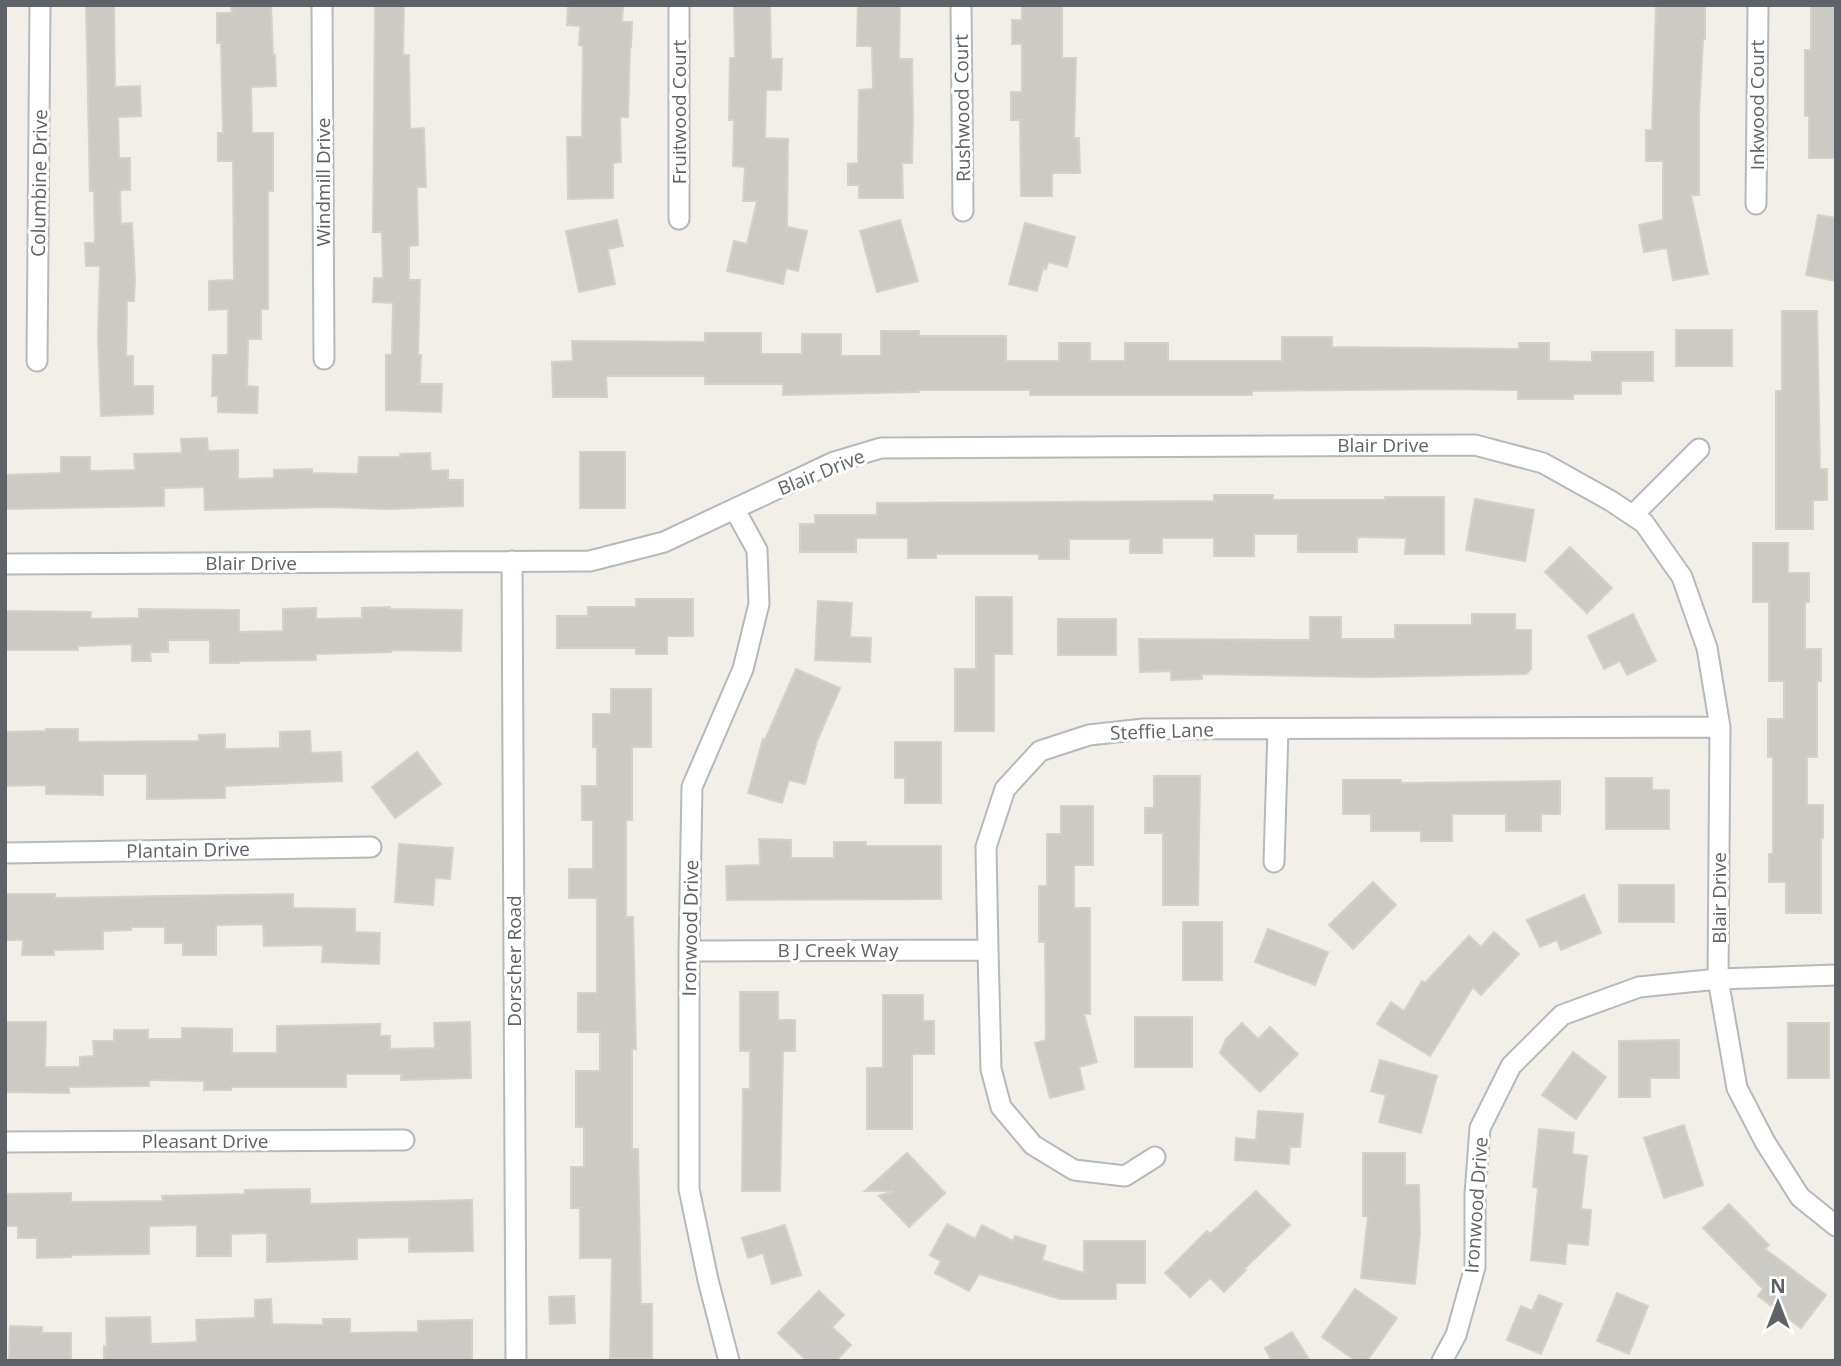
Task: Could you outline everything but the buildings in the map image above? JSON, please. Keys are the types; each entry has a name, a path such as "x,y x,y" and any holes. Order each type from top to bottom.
{"street":[{"name":"Columbine Drive","path":"37,361 40,5"},
{"name":"Windmill Drive","path":"322,5 324,359"},
{"name":"Fruitwood Court","path":"679,5 679,219"},
{"name":"Rushwood Court","path":"961,5 963,211"},
{"name":"Inkwood Court","path":"1756,204 1758,5"},
{"name":"Blair Drive","path":"5,564 590,561 664,542 834,462 881,448 1475,445 1543,463 1644,523 1682,577 1707,648 1720,727 1718,979 1737,1088 1765,1142 1800,1196 1836,1226"},
{"path":"1633,515 1699,449"},
{"name":"Ironwood Drive","path":"729,1361 708,1280 689,1189 689,951 692,787 743,669 759,604 757,550 735,510"},
{"name":"Dorscher Road","path":"512,561 516,1361"},
{"name":"Steffie Lane","path":"1155,1157 1125,1176 1074,1170 1033,1145 1001,1108 991,1069 986,847 1005,789 1040,751 1089,735 1144,729 1720,727"},
{"path":"1274,862 1278,729"},
{"name":"Plantain Drive","path":"5,853 370,846"},
{"name":"B J Creek Way","path":"689,951 988,950"},
{"name":"Ironwood Drive","path":"1443,1361 1456,1335 1475,1267 1475,1194 1480,1128 1511,1066 1563,1014 1639,987 1718,979 1836,975"},
{"name":"Pleasant Drive","path":"5,1142 404,1140"}]}
